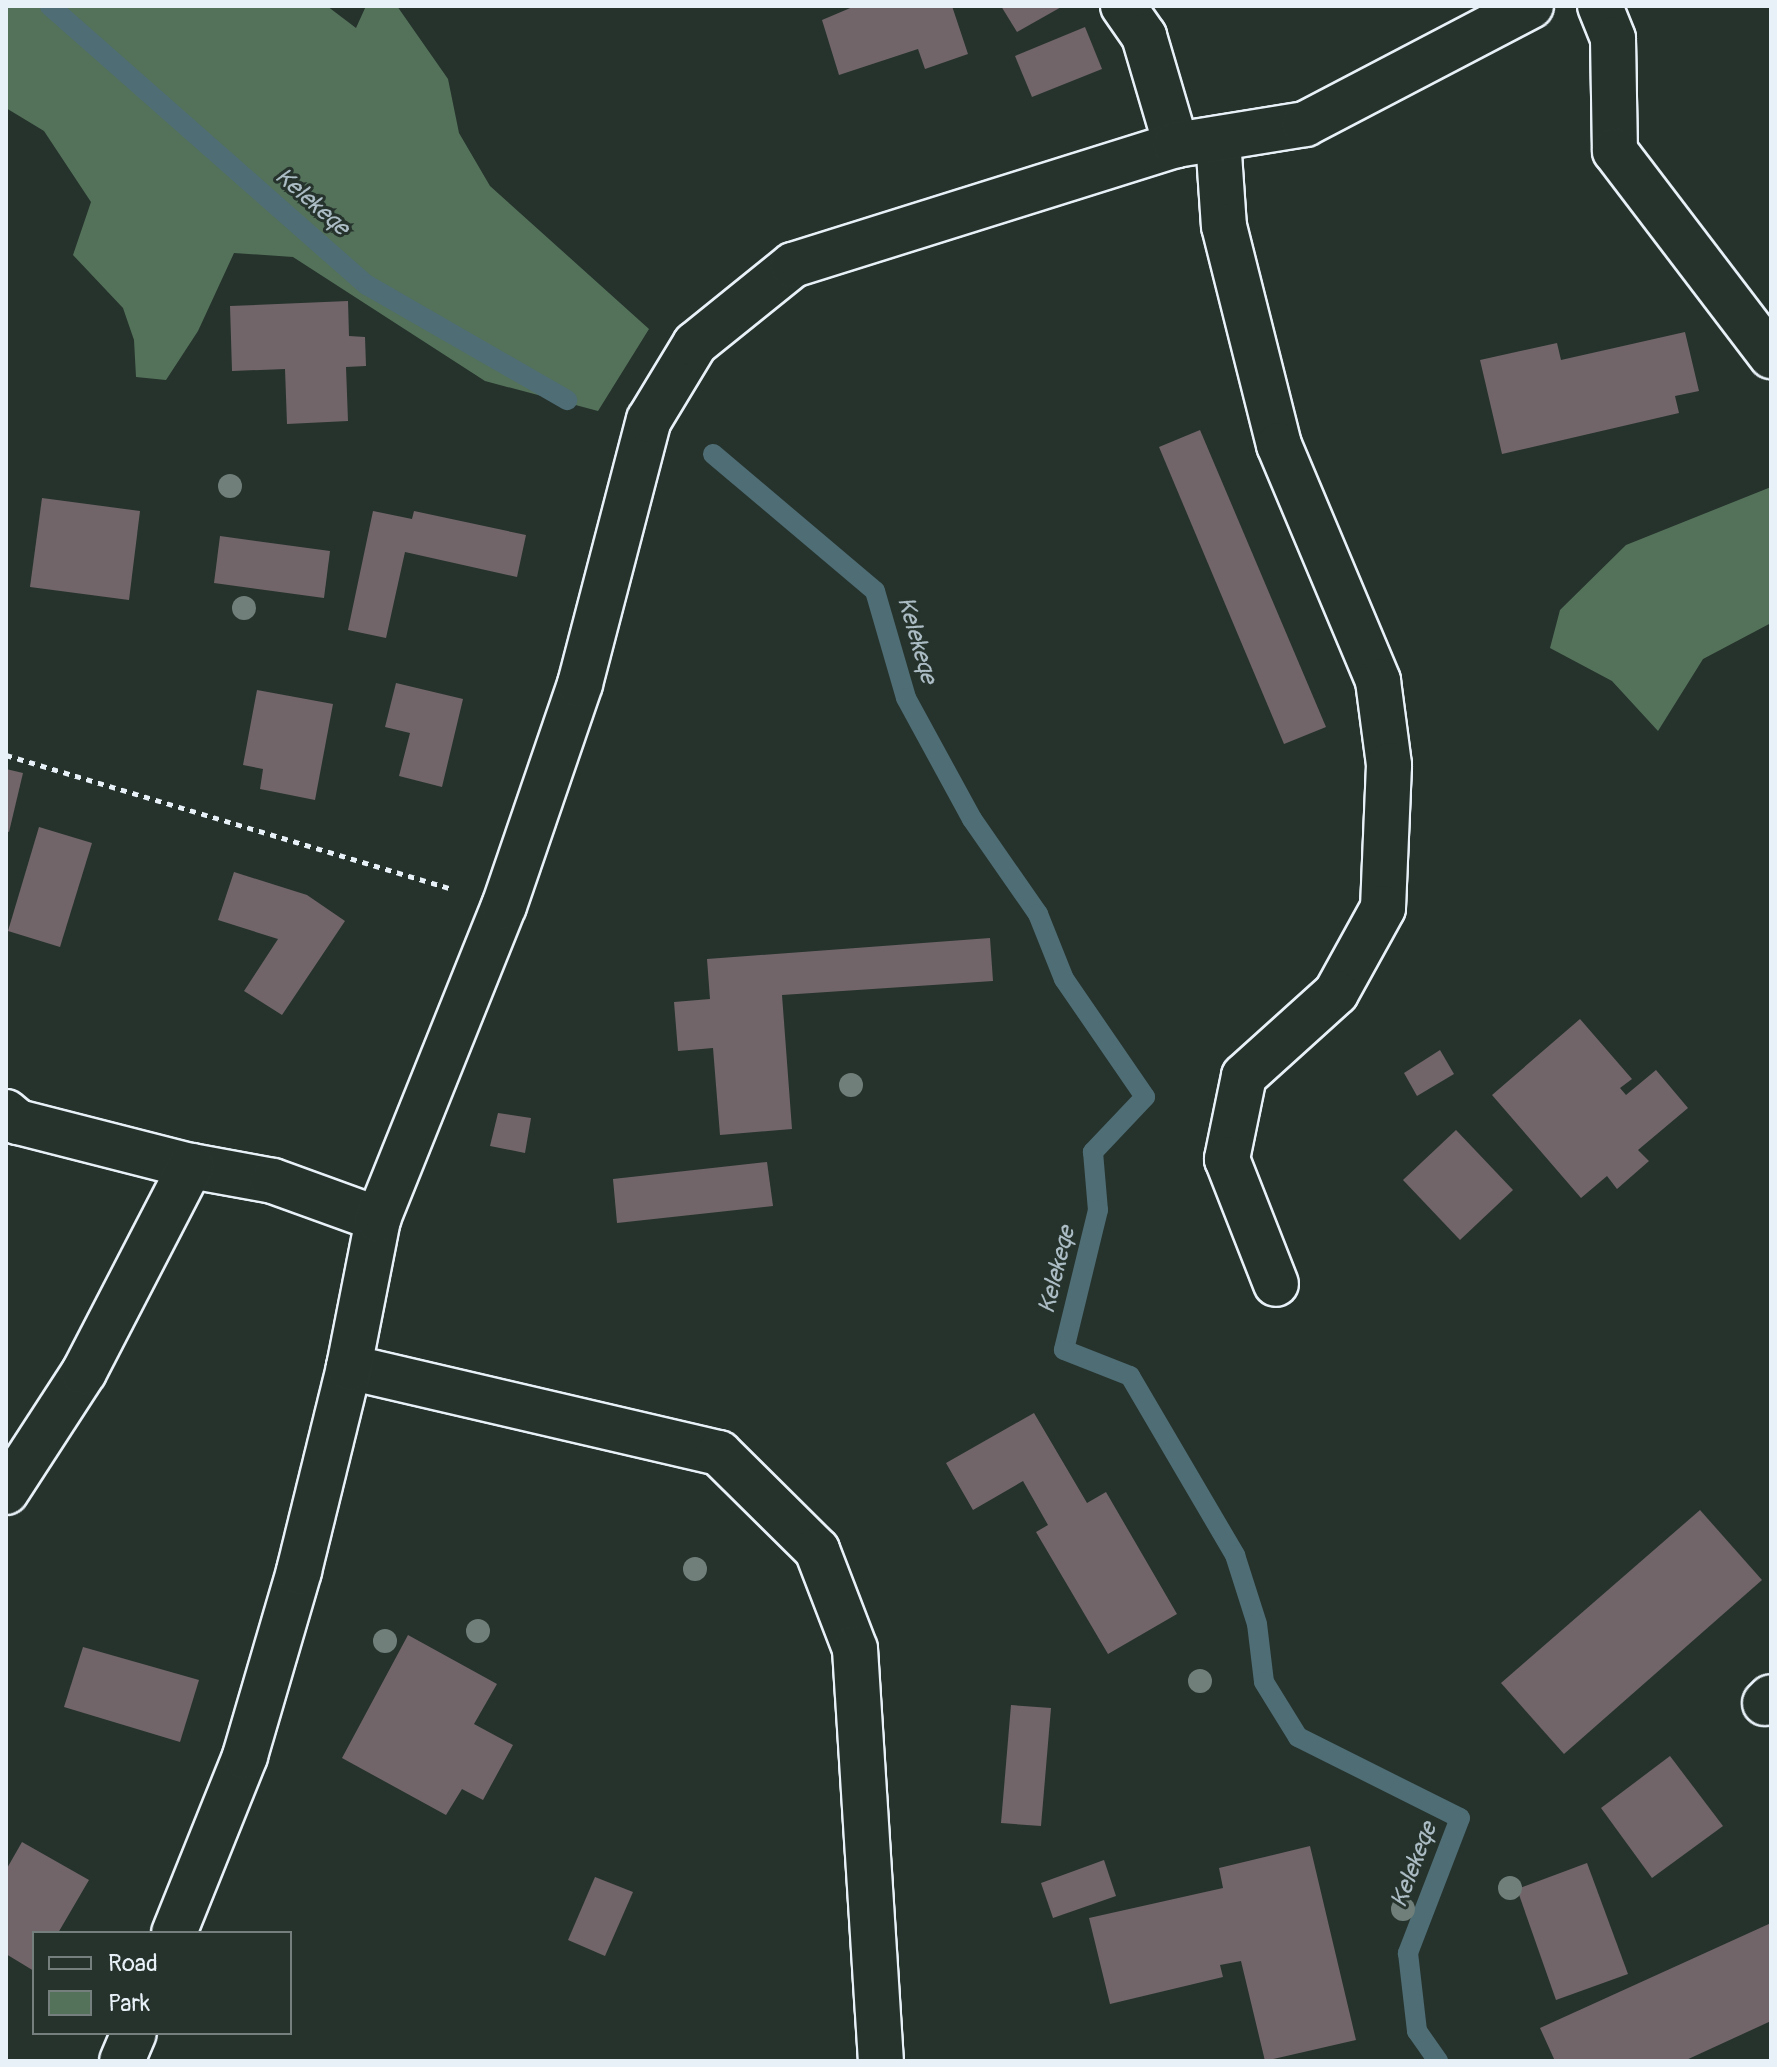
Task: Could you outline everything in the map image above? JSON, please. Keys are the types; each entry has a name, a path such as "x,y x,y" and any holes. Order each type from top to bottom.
{"street":[{"path":"1123,6 1144,36 1176,145"},
{"path":"175,1931 245,1756 299,1571 349,1367 378,1219 504,906 580,684 649,420 695,344 793,265 1176,145 1305,124 1531,6"},
{"path":"1600,6 1613,39 1615,151 1771,356"},
{"path":"1218,139 1224,226 1279,445 1378,681 1389,765 1383,908 1336,993 1244,1076 1227,1159 1276,1284"},
{"path":"6,1112 18,1122 191,1166 273,1181 378,1219"},
{"path":"6,1492 84,1372 191,1166"},
{"path":"349,1367 719,1453 817,1550 855,1649 881,2061"},
{"path":"122,2061 133,2035"}],"path":[{"path":"6,755 333,849 504,906"}],"green space":[{"path":"6,6 327,6 356,28 366,6 397,6 448,79 459,133 490,186 649,329 598,411 485,381 293,257 234,253 198,331 166,380 136,377 134,340 123,308 73,255 91,202 44,131 6,108"},
{"path":"1771,487 1771,623 1703,659 1658,731 1612,681 1550,648 1560,610 1626,545"}],"building":[{"path":"855,6 952,6 968,54 925,69 918,49 839,75 822,20"},
{"path":"1001,6 1063,6 1017,32"},
{"path":"1085,27 1102,69 1032,97 1015,56"},
{"path":"348,301 349,336 365,337 366,366 346,367 348,421 287,424 285,369 232,371 230,306"},
{"path":"1685,332 1699,391 1675,396 1679,413 1502,454 1480,360 1557,343 1561,360"},
{"path":"1200,430 1326,727 1284,744 1159,447"},
{"path":"42,498 140,511 129,600 30,587"},
{"path":"373,511 412,519 414,511 526,535 517,577 405,552 386,638 348,630"},
{"path":"220,536 330,551 324,598 214,583"},
{"path":"396,683 463,699 442,787 399,776 410,733 385,727"},
{"path":"257,690 333,704 315,800 260,789 263,769 243,765"},
{"path":"6,769 23,773 9,832 6,831"},
{"path":"39,827 92,843 60,947 8,931"},
{"path":"234,872 307,895 345,921 282,1015 244,991 278,939 218,920"},
{"path":"990,938 993,981 782,995 792,1129 720,1135 713,1048 678,1051 674,1002 710,999 707,959"},
{"path":"1580,1019 1632,1079 1620,1088 1626,1095 1656,1070 1688,1108 1638,1150 1649,1161 1617,1189 1607,1176 1581,1198 1492,1095"},
{"path":"1440,1050 1454,1074 1417,1096 1404,1073"},
{"path":"498,1113 531,1118 525,1153 490,1146"},
{"path":"1456,1130 1513,1190 1460,1240 1403,1180"},
{"path":"767,1162 773,1206 617,1223 613,1179"},
{"path":"1034,1413 1087,1503 1106,1492 1177,1614 1108,1654 1036,1532 1048,1525 1023,1481 973,1510 946,1463"},
{"path":"1700,1510 1762,1580 1564,1754 1501,1683"},
{"path":"408,1635 497,1684 474,1724 513,1745 483,1800 462,1789 446,1815 342,1758"},
{"path":"83,1647 199,1680 180,1742 64,1707"},
{"path":"1011,1705 1051,1708 1041,1826 1001,1823"},
{"path":"1670,1756 1723,1826 1652,1878 1601,1808"},
{"path":"22,1842 89,1880 59,1931 32,1931 32,1970 6,1954 6,1870"},
{"path":"1310,1846 1356,2040 1265,2061 1241,1961 1220,1965 1223,1977 1110,2004 1089,1918 1223,1888 1219,1868"},
{"path":"1104,1860 1116,1896 1053,1918 1041,1883"},
{"path":"1587,1863 1628,1974 1556,2000 1517,1889"},
{"path":"595,1877 633,1892 605,1956 568,1940"},
{"path":"1771,1923 1771,2021 1684,2061 1555,2061 1540,2028"}],"waterway":[{"name":"Kelekeqe","path":"50,6 367,285 567,400"},
{"name":"Kelekeqe","path":"713,454 875,591 906,698 972,819 1038,914 1064,979 1145,1097 1093,1152 1098,1210 1064,1350 1130,1376 1235,1555 1257,1624 1264,1682 1298,1737 1460,1818 1408,1953 1417,2031 1438,2061"}]}
